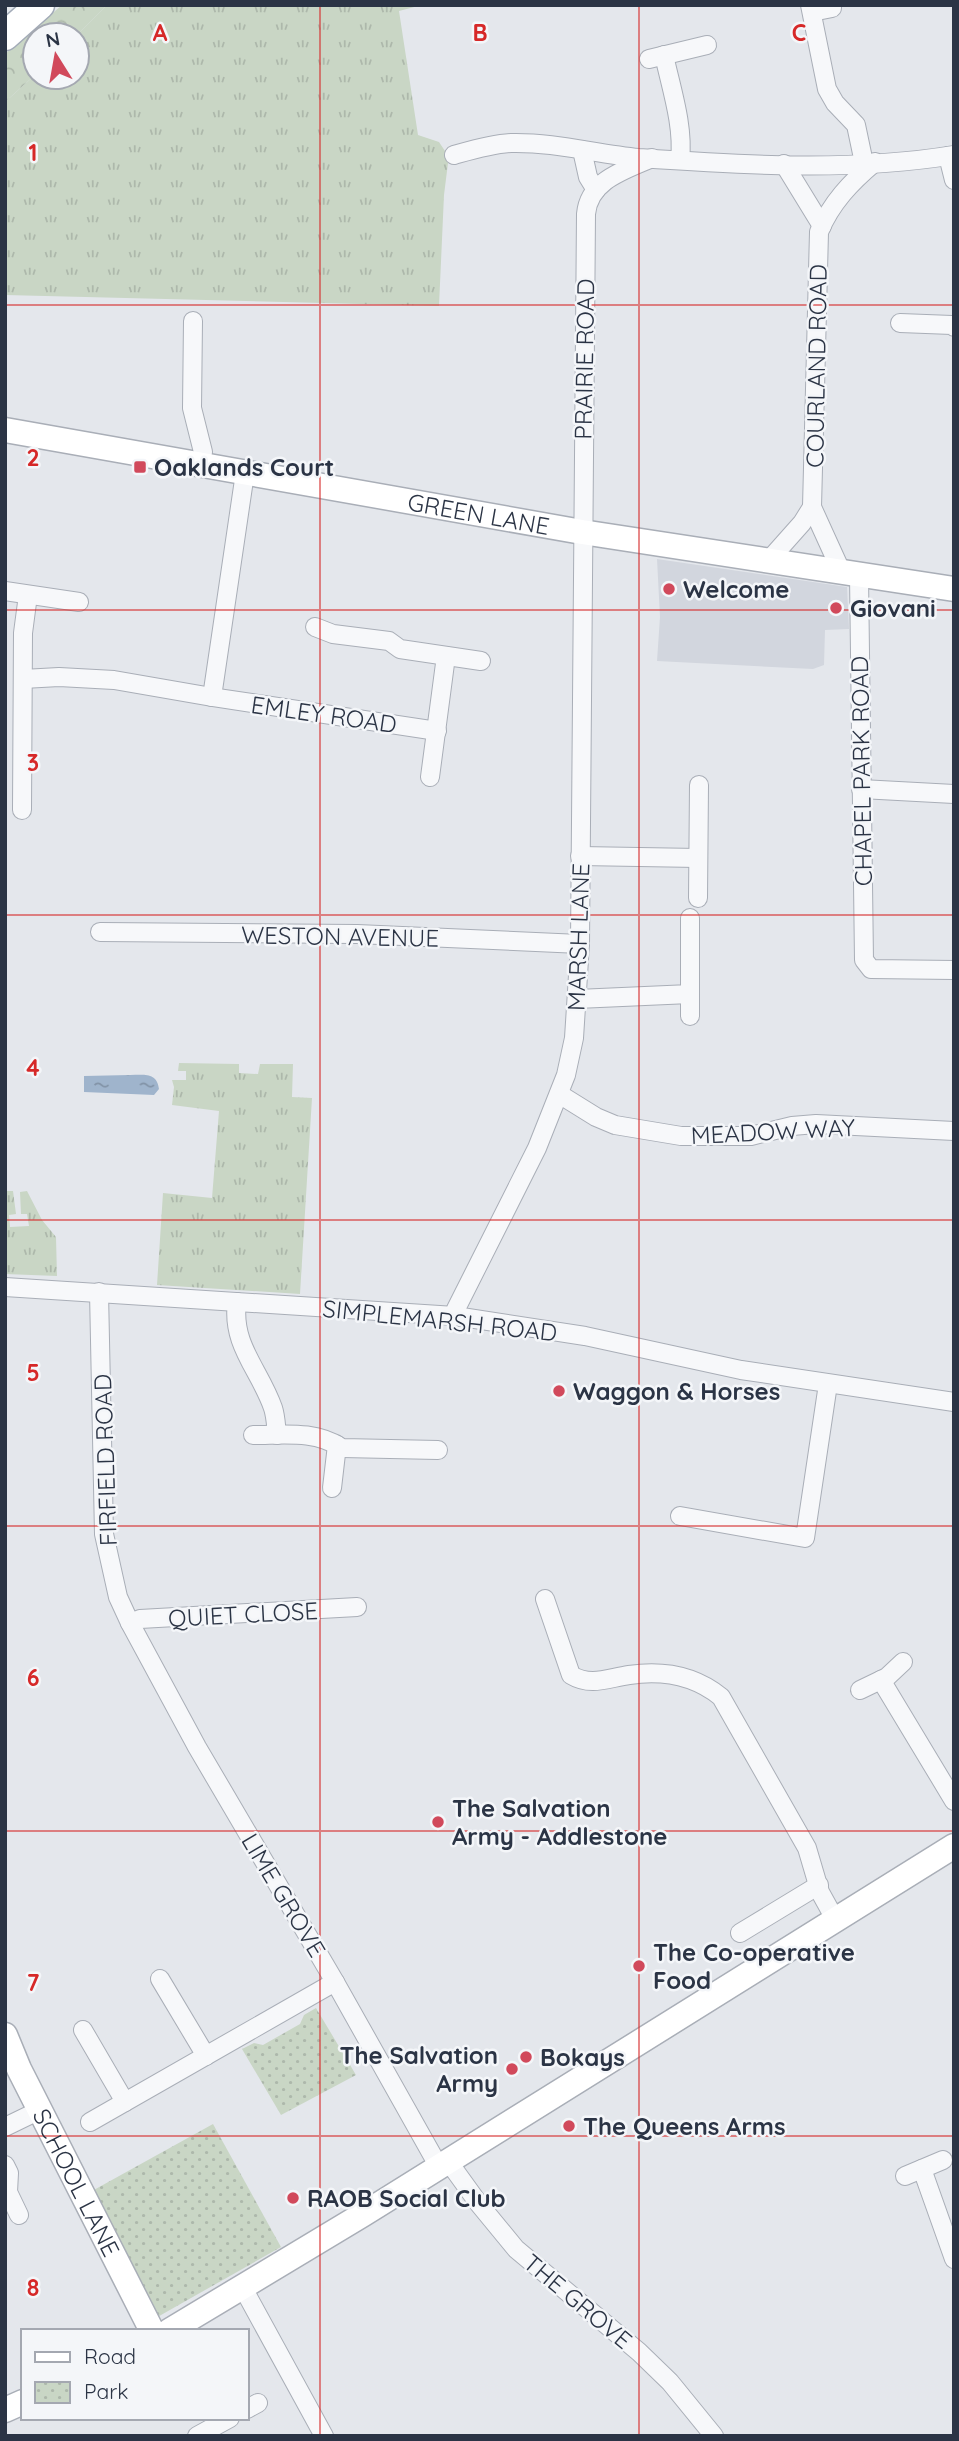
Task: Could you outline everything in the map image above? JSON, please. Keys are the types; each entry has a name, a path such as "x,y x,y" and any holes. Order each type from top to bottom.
{"main road":[{"path":"5,36 40,5"}],"street":[{"path":"832,8 811,9 827,89 835,103 856,125 869,163"},
{"path":"680,160 679,127 657,57 707,45"},
{"path":"454,155 510,143 558,145 652,158 784,164 869,163 951,155 954,180"},
{"path":"582,150 587,177 596,190 611,176 652,158"},
{"name":"COURLAND ROAD","path":"851,574 812,506 819,232 837,200 869,163"},
{"path":"784,164 822,226"},
{"name":"PRAIRIE ROAD","path":"582,532 586,214 587,202 596,190"},
{"path":"900,323 953,320"},
{"path":"193,321 192,408 203,452 200,464"},
{"name":"GREEN LANE","path":"5,430 582,532 954,589"},
{"path":"212,698 245,473"},
{"path":"770,559 802,523 812,506"},
{"name":"MARSH LANE","path":"455,1317 456,1309 537,1148 559,1094 570,1057 580,944 582,532"},
{"name":"CHAPEL PARK ROAD","path":"851,574 861,789 864,952 867,966 871,969 954,970"},
{"path":"5,591 79,602"},
{"path":"22,810 23,633 27,595"},
{"path":"315,627 333,634 389,641 400,649 481,661"},
{"path":"430,777 446,656"},
{"name":"EMLEY ROAD","path":"23,679 58,677 114,680 212,698 437,731"},
{"path":"698,898 699,785"},
{"path":"861,789 954,794"},
{"path":"580,856 698,858"},
{"path":"690,918 691,1016"},
{"name":"WESTON AVENUE","path":"100,932 357,934 580,944"},
{"path":"577,999 690,994"},
{"name":"MEADOW WAY","path":"559,1094 596,1117 615,1125 681,1136 751,1136 792,1126 817,1124 954,1131"},
{"name":"SIMPLEMARSH ROAD","path":"5,1287 455,1317 573,1334 715,1364 828,1384 954,1402"},
{"name":"FIRFIELD ROAD","path":"99,1292 104,1534 118,1597 130,1623"},
{"path":"237,1302 234,1318 237,1332 273,1409 277,1435"},
{"path":"680,1516 805,1538 828,1384"},
{"path":"253,1436 306,1435 330,1439 342,1448 438,1450"},
{"path":"332,1488 337,1445"},
{"path":"544,1599 571,1675 580,1681 600,1682 629,1675 682,1676 705,1684 721,1697 807,1848 819,1885 836,1921"},
{"name":"QUIET CLOSE","path":"130,1623 140,1619 356,1606"},
{"name":"LIME GROVE","path":"130,1623 197,1747 444,2164"},
{"path":"860,1690 881,1680 903,1662"},
{"path":"881,1680 954,1801"},
{"path":"172,2329 444,2164 954,1846"},
{"path":"740,1933 819,1885"},
{"path":"160,1979 206,2056"},
{"path":"90,2122 335,1982"},
{"path":"83,2030 125,2102"},
{"name":"SCHOOL LANE","path":"5,2035 19,2069 151,2329"},
{"path":"5,2127 40,2110"},
{"path":"943,2160 913,2173 954,2259"},
{"name":"THE GROVE","path":"444,2164 516,2249 639,2352 670,2382 714,2436"},
{"path":"5,2165 9,2173 8,2192 19,2215"},
{"path":"243,2288 324,2436"},
{"path":"5,2410 21,2403"},
{"path":"197,2436 230,2425"}],"shaded area":[{"path":"657,559 847,587 849,629 825,630 824,665 813,669 657,661 660,617"}],"green space":[{"path":"62,5 107,5 91,21 43,21"},
{"path":"107,5 422,5 399,11 418,135 439,142 448,163 439,306 5,295 5,102 21,88 21,91 91,91 91,21"},
{"path":"21,40 21,88 5,102 5,54"},
{"path":"179,1063 239,1064 239,1073 258,1074 260,1064 293,1064 292,1097 312,1098 300,1294 157,1285 163,1193 212,1198 219,1111 172,1105 172,1080 186,1080 186,1071 178,1071"},
{"path":"5,1191 13,1191 16,1214 9,1215 10,1227 29,1226 27,1214 21,1214 20,1192 27,1191 42,1220 56,1237 57,1276 5,1274"},
{"path":"316,2008 356,2075 281,2115 242,2049 254,2043 263,2045 300,2024 304,2015"},
{"path":"213,2124 281,2247 154,2319 92,2191"}],"water":[{"path":"84,1076 153,1077 158,1084 159,1089 154,1095 84,1092"}],"place":[{"name":"Oaklands Court","path":"140,467"},
{"name":"Welcome","path":"669,589"},
{"name":"Giovani","path":"836,608"},
{"name":"Waggon & Horses","path":"559,1391"},
{"name":"The Salvation Army - Addlestone","path":"438,1822"},
{"name":"The Co-operative Food","path":"639,1966"},
{"name":"Bokays","path":"526,2057"},
{"name":"The Salvation Army","path":"512,2069"},
{"name":"The Queens Arms","path":"569,2126"},
{"name":"RAOB Social Club","path":"293,2198"}]}
